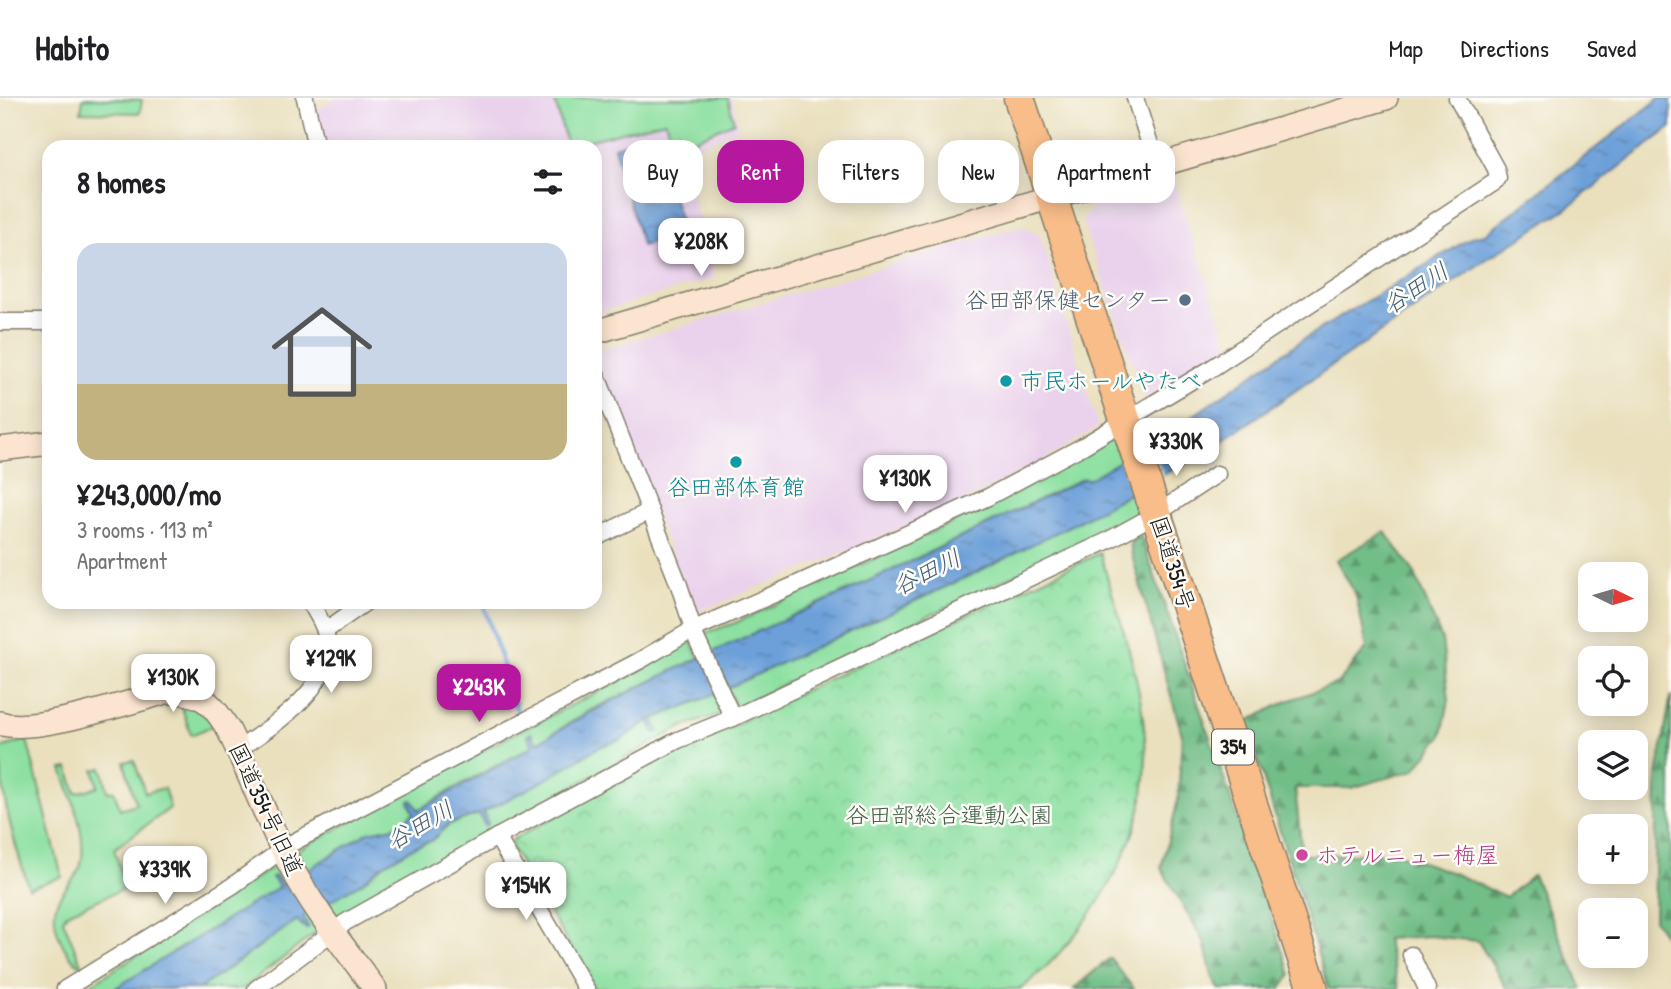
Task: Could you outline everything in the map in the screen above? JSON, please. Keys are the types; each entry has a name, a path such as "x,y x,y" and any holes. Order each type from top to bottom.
{"highway":[{"name":"国道354号","path":"1019,98 1033,140"},
{"name":"国道354号","path":"1055,203 1313,989"}],"street":[{"path":"314,140 306,102 322,98"},
{"path":"1135,98 1149,140"},
{"path":"1175,161 1386,98"},
{"path":"65,989 285,854 639,661 795,585 988,497 1126,426 1495,182 1498,178 1496,169 1457,98"},
{"path":"602,330 1036,203"},
{"path":"0,322 42,322"},
{"path":"602,389 695,633 732,715"},
{"path":"0,449 42,444"},
{"path":"256,989 329,926 678,740 1105,542 1155,509 1217,474"},
{"path":"602,535 650,512"},
{"path":"238,750 293,707 315,686 322,673 326,657 325,631 314,609"},
{"path":"325,631 356,609"},
{"name":"国道354号旧道","path":"0,723 15,727 41,724 166,692 184,692 205,699 222,719 285,854 329,926 375,989"},
{"path":"497,837 586,989"},
{"path":"1411,955 1427,989"}],"shaded area":[{"path":"337,98 732,98 739,129 703,144 703,140 623,140 623,203 695,203 715,278 602,311 602,140 323,140 317,110"},
{"path":"1175,186 1229,344 1145,398 1082,221 1093,207 1106,203 1175,203"},
{"path":"1021,226 1040,235 1098,427 1046,459 953,507 695,613 602,377 602,350"}],"green space":[{"path":"83,98 142,100 140,113 81,112"},
{"path":"554,98 728,98 734,122 693,140 672,140 665,121 591,140 565,140"},
{"path":"1111,438 1121,461 1086,481 1084,478 711,653 702,634 735,623 949,524"},
{"path":"1130,493 1138,516 736,707 727,688 973,574"},
{"path":"1385,532 1414,572 1442,640 1449,700 1442,735 1415,770 1351,788 1295,788 1302,855 1396,853 1453,873 1506,897 1533,875 1582,989 1507,989 1478,941 1430,936 1386,939 1399,989 1329,989 1246,722 1285,702 1338,683 1367,648 1356,595 1336,560"},
{"path":"1141,536 1291,975 1280,989 1219,989 1212,976 1204,942 1161,868 1178,800 1182,735 1132,555 1130,542"},
{"name":"谷田部総合運動公園","path":"1100,553 1137,682 1146,748 1145,781 1133,833 1107,888 1068,943 1034,978 1021,989 595,989 511,847 512,840 684,745 730,728 758,712"},
{"path":"690,640 699,658 591,710 536,744 531,734 528,735 533,746 418,810 412,800 409,802 414,812 400,826 369,832 307,870 295,851 523,729 646,668"},
{"path":"715,694 724,713 682,727 336,917 326,902 363,882 383,865 416,846 431,841 449,824 479,814 485,826 488,824 483,812 540,783 599,747 622,739 650,720 655,732 658,731 653,719"},
{"path":"1671,695 1671,945 1654,920 1657,776"},
{"path":"180,702 200,710 215,725 191,735"},
{"path":"27,740 62,877 29,888 9,819 2,783 0,748"},
{"path":"134,760 145,793 164,788 170,808 114,849 126,888 67,913 63,920 82,966 63,946 56,927 55,908 58,900 78,871 82,859 80,825 62,769 68,768 76,793 98,787 94,770 102,768 108,792 114,791 120,809 136,804 124,762"},
{"path":"275,866 286,883 283,885 275,876 273,878 279,887 114,989 84,989"},
{"path":"307,914 318,931 243,989 199,989 298,919 306,929 302,917"},
{"path":"1110,958 1134,989 1074,989 1078,985"}],"water":[{"name":"谷田川","path":"1660,98 1671,98 1671,127 1566,209 1487,259 1212,448 1085,518 973,574 715,694 653,719 659,732 655,733 649,720 622,739 599,747 540,783 483,812 488,824 485,826 479,814 449,824 431,841 416,846 383,865 363,882 303,917 309,927 306,929 297,920 199,989 114,989 279,887 272,877 275,876 283,885 369,832 400,826 414,812 409,801 412,800 419,810 533,746 528,735 531,733 537,743 612,701 689,663 876,578 1085,478 1087,480 1164,436 1302,340 1474,236 1485,234"},
{"path":"655,135 657,140 638,140"},
{"path":"623,144 623,175 622,175 614,147"},
{"path":"630,203 675,203 684,234 642,246"}],"pier":[{"path":"1151,440 1164,478 1132,496 1120,458"}],"waterway":[{"path":"485,609 518,714"}],"place":[{"name":"谷田部保健センター","path":"1185,300"},
{"name":"市民ホールやたべ","path":"1006,381"},
{"name":"谷田部体育館","path":"736,462"},
{"name":"ホテルニュー梅屋","path":"1302,855"}]}
